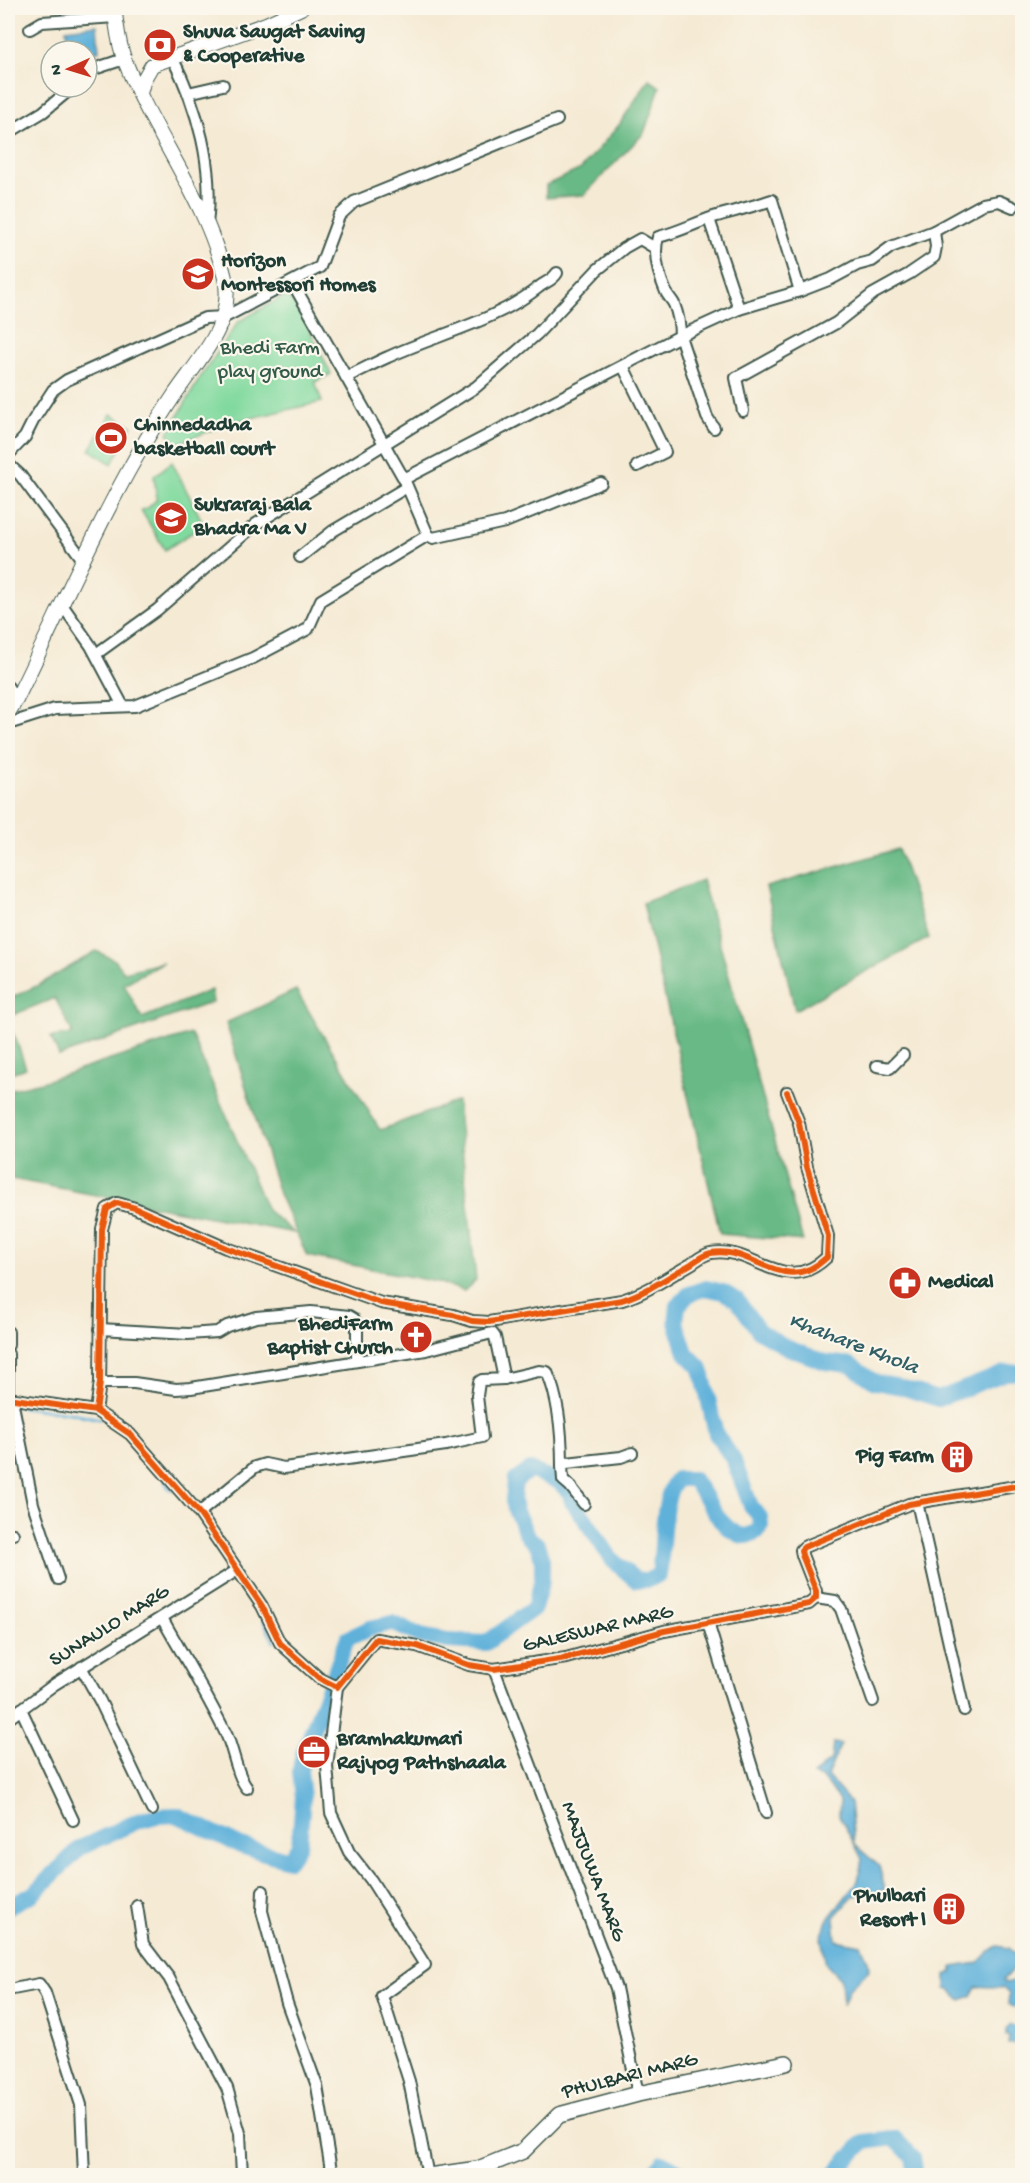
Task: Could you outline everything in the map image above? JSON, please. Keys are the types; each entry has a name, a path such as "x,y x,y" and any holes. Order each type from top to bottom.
{"main road":[{"name":"PHULBARI MARG","path":"429,2175 478,2169 523,2151 559,2115 638,2094 786,2063"}],"street":[{"path":"140,93 144,79 152,65 266,24 301,8"},
{"path":"8,713 63,606 125,474 174,395 204,353 225,317 227,302 226,281 216,247 192,191 152,121 124,59 115,12 42,22 30,29"},
{"path":"172,57 196,114 206,158 209,203 207,224"},
{"path":"99,67 124,59"},
{"path":"188,93 223,85"},
{"path":"8,133 43,112 59,99"},
{"path":"8,455 25,437 53,390 67,380 205,318 225,317 320,267 339,216 354,202 557,120"},
{"path":"714,428 707,417 680,336 680,326 674,304 666,291 655,248 658,237 674,234 709,219 772,200 800,291"},
{"path":"300,557 333,531 406,483 680,336 739,309 831,279 857,265 872,261 891,247 934,231 983,204 999,201 1013,207"},
{"path":"709,219 739,309"},
{"path":"743,411 736,378 836,323 873,294 934,257 936,247 934,231"},
{"path":"96,654 165,603 256,524 476,387 537,334 597,270 624,248 640,239 655,248"},
{"path":"346,377 387,357 514,304 553,279 557,273"},
{"path":"292,282 406,483 428,535 433,538 506,522 601,483"},
{"path":"623,366 665,452 637,466"},
{"path":"8,464 20,476 84,561"},
{"path":"8,724 55,709 135,706 254,658 308,629 321,600 428,535"},
{"path":"63,606 96,654 123,706"},
{"path":"8,687 16,700"},
{"path":"877,1066 890,1068 903,1055"},
{"path":"96,1411 100,1383 102,1229 107,1209 117,1203 135,1208 226,1248 381,1303 453,1315 472,1321 489,1322 622,1300 646,1292 709,1253 730,1253 783,1272 804,1271 818,1266 827,1257 828,1236 807,1167 799,1123 787,1092"},
{"path":"100,1329 188,1334 217,1332 227,1326 256,1317 311,1312 349,1316 354,1318 357,1324 357,1361"},
{"path":"8,1332 8,1345"},
{"path":"100,1383 134,1383 176,1389 191,1388 438,1347 492,1333 495,1337 504,1379"},
{"path":"8,1354 9,1399 33,1504 58,1579"},
{"path":"199,1513 248,1472 265,1464 284,1468 482,1437 477,1396 479,1382 539,1371 547,1372 557,1413 563,1480 584,1504"},
{"path":"9,1399 96,1411 130,1434 199,1513 236,1571 262,1606 280,1643 319,1678 338,1687 327,1766 331,1813 349,1852 370,1880 424,1965 382,1996 410,2081 429,2175"},
{"path":"562,1466 566,1463 632,1454"},
{"path":"873,1701 841,1609 835,1601 816,1598 816,1591 801,1550 804,1546 917,1502 1023,1485"},
{"path":"917,1502 964,1710"},
{"name":"SUNAULO MARG","path":"8,1719 81,1667 236,1571"},
{"name":"GALESWAR MARG","path":"338,1687 376,1639 417,1646 469,1665 494,1669 566,1658 664,1631 809,1604 816,1598"},
{"path":"162,1618 226,1734 242,1782 247,1788"},
{"path":"708,1623 766,1813"},
{"path":"81,1667 100,1701 152,1810"},
{"name":"MAJJUWA MARG","path":"494,1669 616,1988 638,2094"},
{"path":"21,1709 73,1820"},
{"path":"263,1891 262,1911 287,2003 317,2086 332,2175"},
{"path":"137,1906 143,1944 169,1978 227,2088 240,2133 242,2175"},
{"path":"8,1990 39,1984 45,1993 81,2105 84,2175"}],"green space":[{"path":"649,79 660,87 644,133 584,195 546,198 546,185 581,169 619,125"},
{"name":"Bhedi Farm play ground","path":"282,297 289,298 301,312 331,374 315,382 322,402 229,423 177,444 168,433 200,378 238,322"},
{"name":"Chinnedadha basketball court","path":"111,414 132,426 112,464 90,450"},
{"path":"172,462 204,525 165,550 141,510 148,508 157,499 154,476"},
{"path":"898,849 929,938 795,1010 766,887"},
{"path":"702,880 803,1241 720,1234 643,903"},
{"path":"96,951 115,960 124,972 163,962 124,984 142,1018 211,990 213,1002 59,1056 51,1037 73,1034 55,998 8,1017 8,999 39,985"},
{"path":"296,990 380,1130 457,1101 476,1280 464,1291 437,1282 307,1256 279,1194 226,1023"},
{"path":"8,1023 26,1068 8,1074"},
{"path":"191,1034 267,1210 294,1233 12,1179 8,1174 8,1090 42,1082"}],"water":[{"path":"97,25 98,39 67,39 66,29"},
{"path":"833,1743 841,1744 827,1776 850,1802 854,1844 839,1815 840,1800 822,1778 813,1775 831,1760"},
{"path":"854,1844 879,1866 885,1890 853,1896 834,1917 836,1940 861,1945 869,1970 849,1989 843,2005 841,1980 826,1964 821,1938 827,1920 858,1881 862,1859"},
{"path":"997,1946 1009,1948 1018,1958 1017,1964 1003,1980 1005,1983 1022,1979 1022,2007 1014,2008 1008,2004 1009,1994 1003,1988 976,1987 971,1996 961,2000 952,1991 946,1989 946,1975 953,1972 953,1967 978,1963"},
{"path":"1022,2022 1022,2037 1019,2043 1008,2044 1009,2036 1006,2036 1006,2030 1011,2024 1020,2025"}],"waterway":[{"name":"Khahare Khola","path":"334,1675 347,1639 370,1628 392,1623 421,1636 447,1641 486,1643 534,1608 542,1581 542,1560 537,1544 528,1537 513,1501 515,1481 530,1470 558,1481 570,1493 572,1502 612,1560 636,1580 648,1580 659,1575 665,1511 677,1479 693,1479 720,1520 728,1528 739,1535 747,1536 758,1531 761,1525 760,1517 751,1506 733,1459 716,1434 700,1367 686,1353 676,1322 678,1306 689,1294 706,1288 723,1292 737,1300 759,1331 788,1348 825,1362 850,1365 875,1382 901,1387 938,1399 1005,1373 1022,1372"},
{"path":"15,1406 100,1419"},
{"path":"165,1481 174,1491"},
{"path":"257,1607 274,1642"},
{"name":"Khahare Khola","path":"8,1907 33,1894 80,1848 138,1821 156,1816 177,1815 241,1846 289,1860 299,1845 303,1798 300,1771 303,1754 329,1688"},
{"name":"Khahare Khola","path":"832,2176 864,2142 894,2138 913,2157 916,2176"},
{"name":"Khahare Khola","path":"652,2176 662,2162 687,2176"}],"cycle path":[{"path":"96,1411 100,1383 102,1229 107,1209 117,1203 135,1208 226,1248 381,1303 453,1315 472,1321 489,1322 622,1300 649,1289 711,1253 741,1256 783,1272 797,1273 812,1268 827,1257 828,1236 807,1167 799,1123 787,1092"},
{"path":"8,1398 96,1411 130,1434 199,1513 262,1606 280,1643 319,1678 337,1687 376,1639 417,1646 469,1665 494,1669 566,1658 664,1631 809,1604 816,1598 816,1591 802,1555 801,1550 804,1547 909,1504 1022,1485"}],"place":[{"name":"Shuva Saugat Saving & Cooperative","path":"160,45"},
{"name":"Horizon Montessori Homes","path":"198,274"},
{"name":"Chinnedadha basketball court","path":"111,438"},
{"name":"Sukraraj Bala Bhadra Ma V","path":"171,518"},
{"name":"Medical","path":"905,1283"},
{"name":"BhediFarm Baptist Church","path":"416,1337"},
{"name":"Pig Farm","path":"957,1457"},
{"name":"Bramhakumari Rajyog Pathshaala","path":"314,1752"},
{"name":"Phulbari Resort l","path":"949,1909"}]}
